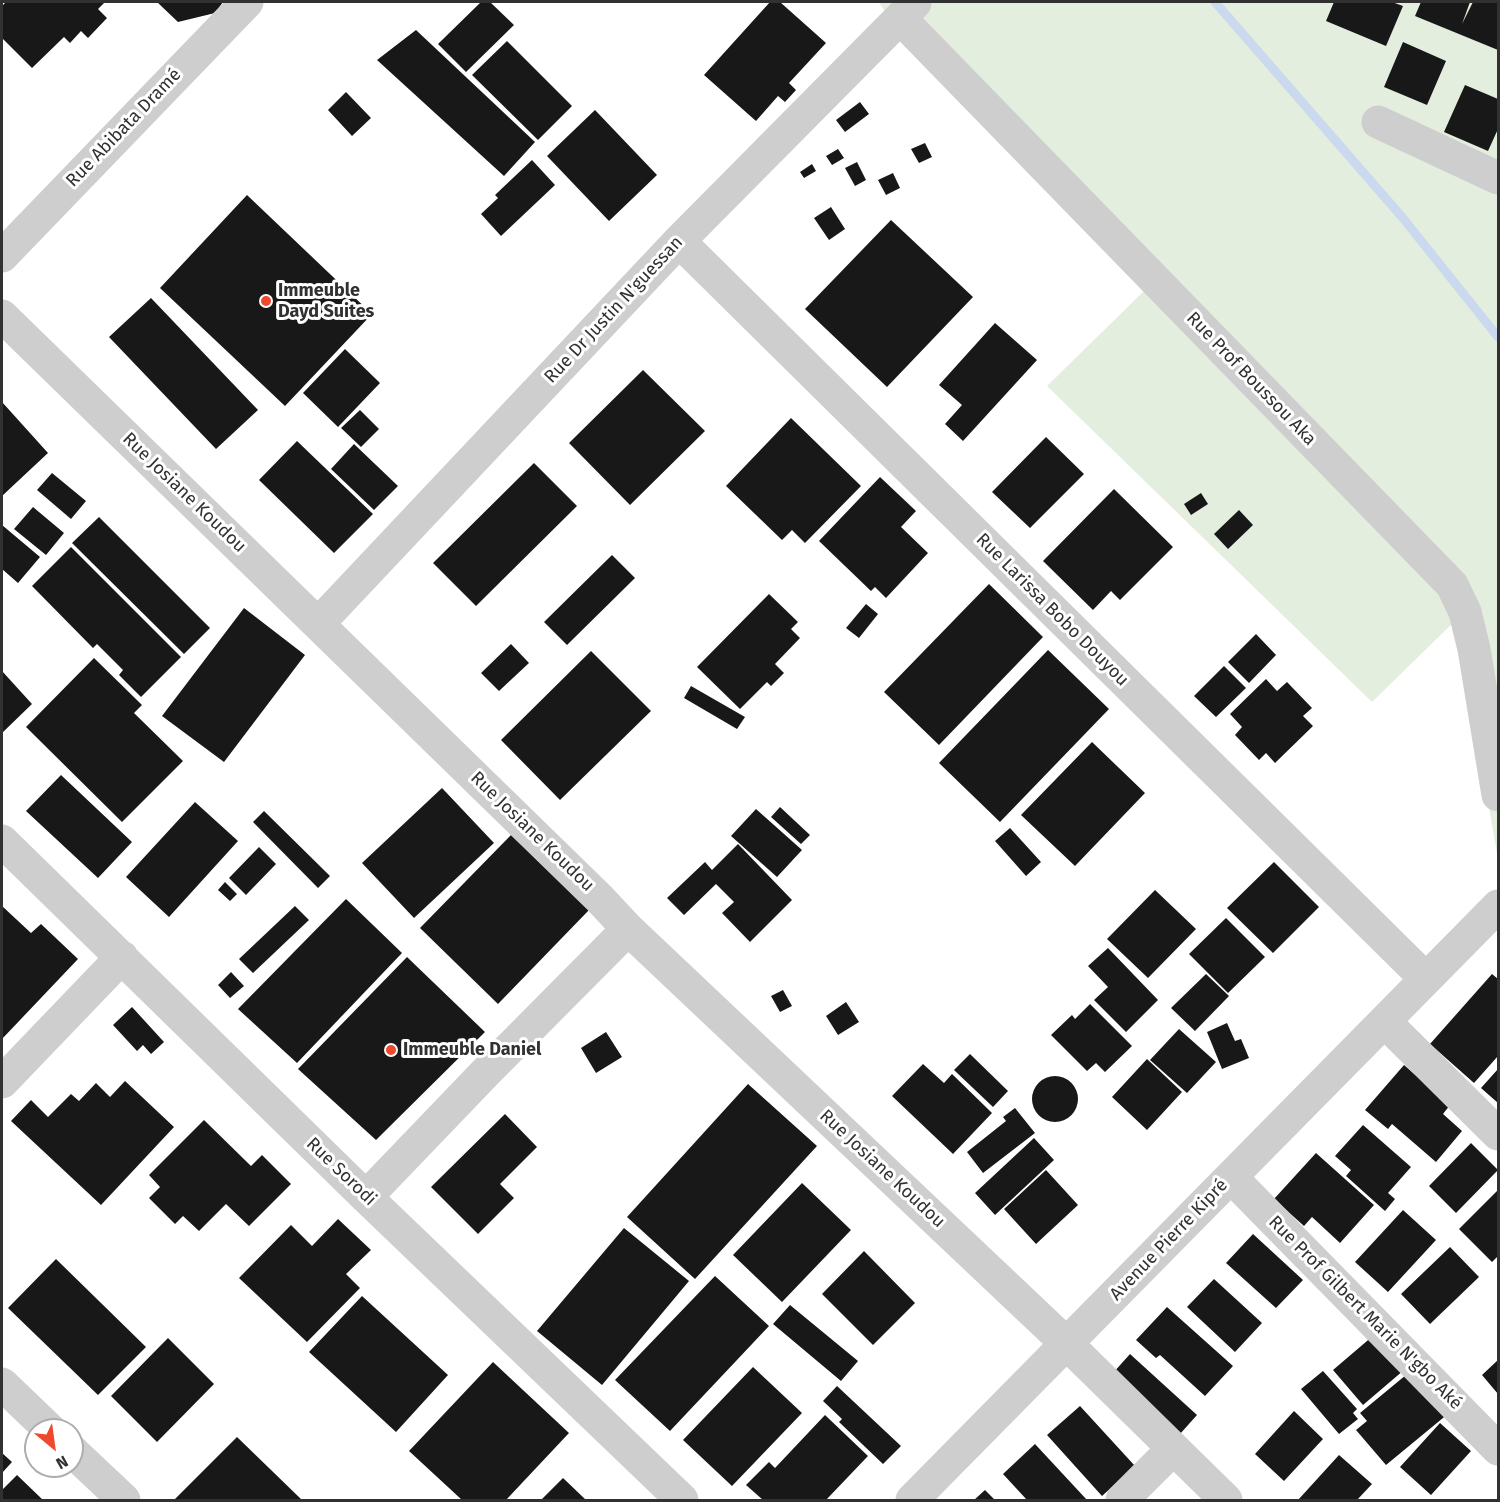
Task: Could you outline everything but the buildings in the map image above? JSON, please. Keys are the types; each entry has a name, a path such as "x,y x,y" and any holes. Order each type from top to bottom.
{"street":[{"name":"Rue Abibata Dramé","path":"2,256 247,2"},
{"name":"Rue Dr Justin N'guessan","path":"318,624 679,241 908,10"},
{"name":"Rue Prof Boussou Aka","path":"908,10 1452,585 1465,612 1474,649 1498,795"},
{"path":"1378,122 1498,178"},
{"name":"Rue Larissa Bobo Douyou","path":"679,241 1426,979"},
{"name":"Rue Josiane Koudou","path":"2,316 599,898 628,929 1067,1344 1226,1500"},
{"name":"Rue Sorodi","path":"2,841 366,1197 682,1500"},
{"name":"Avenue Pierre Kipré","path":"912,1500 1498,906"},
{"path":"366,1197 628,929"},
{"path":"2,1082 122,957"},
{"path":"1385,1022 1498,1134"},
{"name":"Rue Prof Gilbert Marie N'gbo Aké","path":"1231,1177 1498,1449"},
{"path":"2,1383 38,1418"},
{"path":"1122,1500 1173,1449"},
{"path":"84,1462 124,1500"}],"green space":[{"path":"879,2 1498,2 1498,859 1456,620 1372,702 1047,386 1148,287 883,9"}],"waterway":[{"path":"1215,2 1402,217 1498,337"}],"place":[{"name":"Immeuble Dayd Suites","path":"266,301"},
{"name":"Immeuble Daniel","path":"391,1050"}]}
